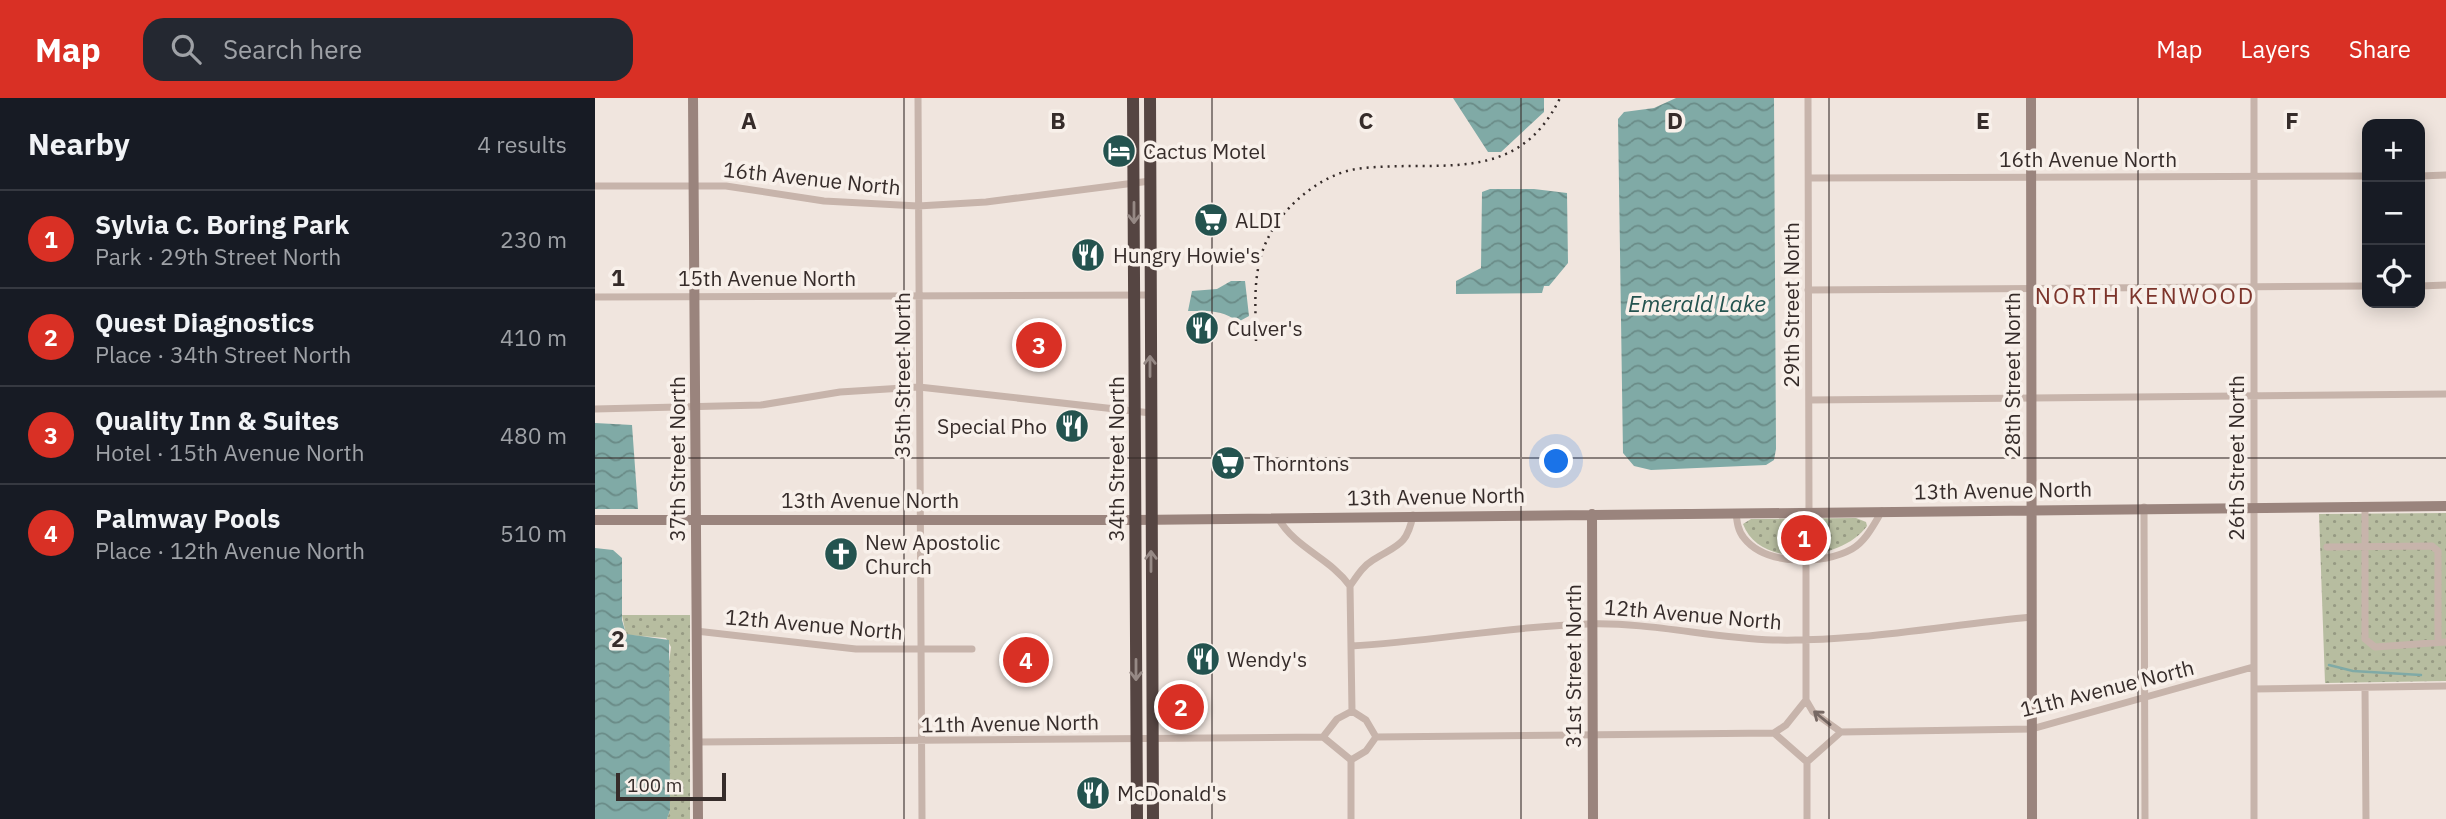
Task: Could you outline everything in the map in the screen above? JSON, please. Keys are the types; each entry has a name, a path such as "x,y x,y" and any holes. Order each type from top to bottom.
{"highway":[{"name":"34th Street North","path":"1133,98 1137,819"},
{"name":"34th Street North","path":"1150,98 1153,819"},
{"path":"1136,629 1152,629"}],"street":[{"name":"37th Street North","path":"693,98 698,819"},
{"name":"35th Street North","path":"918,98 922,819"},
{"name":"29th Street North","path":"1808,98 1809,512"},
{"name":"28th Street North","path":"2031,98 2032,819"},
{"name":"26th Street North","path":"2254,98 2254,819"},
{"path":"2425,176 2446,175"},
{"name":"16th Avenue North","path":"1809,178 2362,176"},
{"name":"16th Avenue North","path":"595,186 737,187 824,201 918,206 986,202 1150,181"},
{"path":"2425,285 2446,285"},
{"path":"1808,290 2362,286"},
{"name":"15th Avenue North","path":"595,297 1150,295"},
{"path":"595,409 761,405 839,393 919,387 1151,413"},
{"path":"1809,400 2446,394"},
{"path":"2327,547 2365,545 2432,546 2438,551 2442,642 2375,647 2365,639 2365,545 2365,506"},
{"name":"13th Avenue North","path":"595,520 1135,520 2032,508 2446,506"},
{"path":"2144,507 2145,819"},
{"path":"1736,513 1738,528 1753,546 1782,557 1806,561 1840,555 1855,548 1882,511"},
{"name":"31st Street North","path":"1592,514 1593,819"},
{"path":"1352,711 1350,586 1371,561 1401,544 1409,535 1413,515"},
{"path":"1278,517 1295,541 1330,564 1350,586"},
{"path":"1806,561 1806,700 1814,712 1841,732 1807,762"},
{"name":"12th Avenue North","path":"1351,646 1439,639 1530,626 1592,624 1806,640 1895,635 2032,617"},
{"name":"12th Avenue North","path":"696,631 856,649 972,649"},
{"name":"11th Avenue North","path":"1841,732 2032,729 2253,667"},
{"path":"2254,689 2446,686"},
{"path":"2365,688 2366,819"},
{"path":"1773,733 1786,725 1806,700"},
{"path":"1351,819 1351,761 1324,737 1337,719 1352,711"},
{"path":"1352,711 1366,720 1377,737"},
{"path":"1377,737 1773,733 1787,741 1807,762 1807,819"},
{"name":"11th Avenue North","path":"697,742 1324,737"},
{"path":"1351,761 1366,751 1377,737"}],"green space":[{"path":"2446,513 2446,681 2325,683 2319,514"},
{"path":"1856,518 1866,522 1867,526 1855,538 1821,553 1802,555 1783,554 1766,549 1752,539 1743,524 1751,519"},
{"path":"622,615 690,615 690,819 667,819 670,810 667,679 671,647 666,638 626,635"}],"water":[{"path":"1453,98 1544,98 1544,112 1501,152 1488,152"},
{"name":"Emerald Lake","path":"1676,98 1774,98 1776,449 1774,460 1766,465 1651,470 1634,466 1623,453 1618,119 1624,112 1654,108"},
{"path":"1490,189 1534,189 1567,193 1568,263 1549,286 1544,286 1542,293 1456,294 1456,281 1481,268 1482,192"},
{"path":"1231,281 1245,281 1249,316 1238,322 1220,313 1188,311 1192,291 1217,289"},
{"path":"595,423 632,425 638,509 595,509"},
{"path":"595,548 613,550 622,558 622,620 626,634 669,640 670,810 667,819 595,819"}],"waterway":[{"path":"2329,665 2353,671 2421,675"}],"railway":[{"path":"1256,341 1256,290 1262,252 1278,221 1302,196 1331,177 1356,169 1471,164 1497,158 1521,146 1542,127 1560,98"}],"place":[{"name":"Cactus Motel","path":"1119,151"},
{"name":"ALDI","path":"1211,220"},
{"name":"Hungry Howie's","path":"1088,255"},
{"name":"Culver's","path":"1202,328"},
{"name":"Quality Inn & Suites","path":"1039,345"},
{"name":"Special Pho","path":"1072,426"},
{"name":"Thorntons","path":"1228,463"},
{"name":"Sylvia C. Boring Park","path":"1804,538"},
{"name":"New Apostolic Church","path":"841,554"},
{"name":"Wendy's","path":"1203,659"},
{"name":"Palmway Pools","path":"1026,660"},
{"name":"Quest Diagnostics","path":"1181,707"},
{"name":"McDonald's","path":"1093,793"}],"district":[{"name":"NORTH KENWOOD","path":"2145,295"}]}
